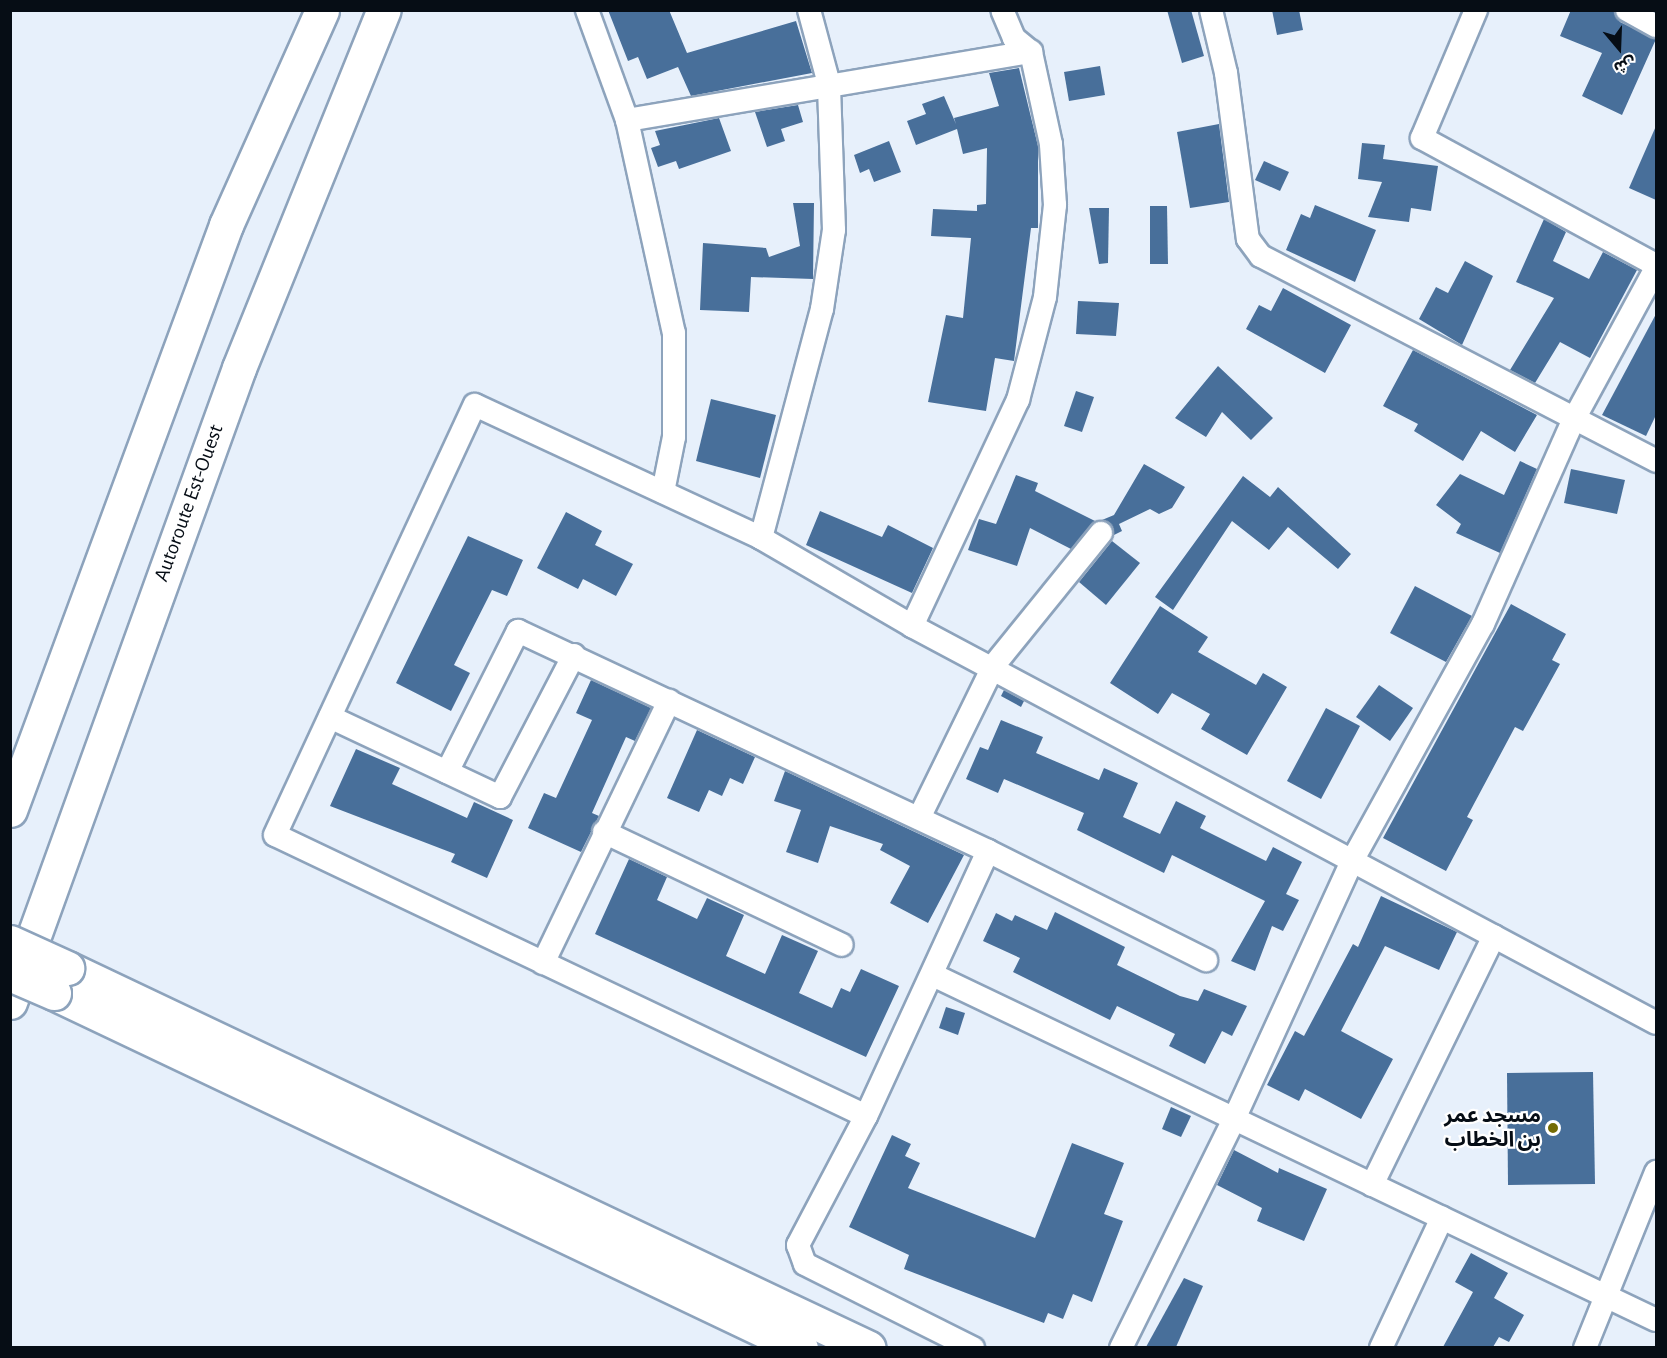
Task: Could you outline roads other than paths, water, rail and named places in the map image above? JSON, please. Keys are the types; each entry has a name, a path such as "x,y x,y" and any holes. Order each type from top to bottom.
{"highway":[{"path":"10,810 226,225 322,10"},
{"name":"Autoroute Est-Ouest","path":"10,1002 239,368 384,10"},
{"path":"10,942 60,981 801,1347"},
{"path":"10,974 60,981 869,1347"}],"street":[{"path":"587,10 627,120 674,333 674,437 663,492"},
{"path":"760,538 822,309 832,242 829,84 809,10"},
{"path":"912,626 1018,400 1045,297 1055,205 1052,165 1030,52 1014,38 1002,10"},
{"path":"1211,10 1254,249 1656,461"},
{"path":"1121,1347 1234,1119 1352,861 1483,624 1574,419 1656,267 1422,138 1476,10"},
{"path":"1627,10 1656,26"},
{"path":"627,120 829,84 1030,52"},
{"path":"866,1116 275,835 476,405 760,538 912,626 994,665 1352,861 1656,1023"},
{"path":"919,818 994,665 1101,533"},
{"path":"447,772 518,631 919,818 1206,960"},
{"path":"330,717 500,797 573,655"},
{"path":"543,963 669,700"},
{"path":"604,832 842,945"},
{"path":"974,1347 805,1264 798,1245 866,1116 933,975 988,851"},
{"path":"1372,1185 1494,936"},
{"path":"933,975 1656,1320"},
{"path":"1586,1347 1603,1295 1656,1172"},
{"path":"1381,1347 1442,1218"}],"place":[{"name":"مسجد عمر بن الخطاب","path":"1553,1128"}]}
